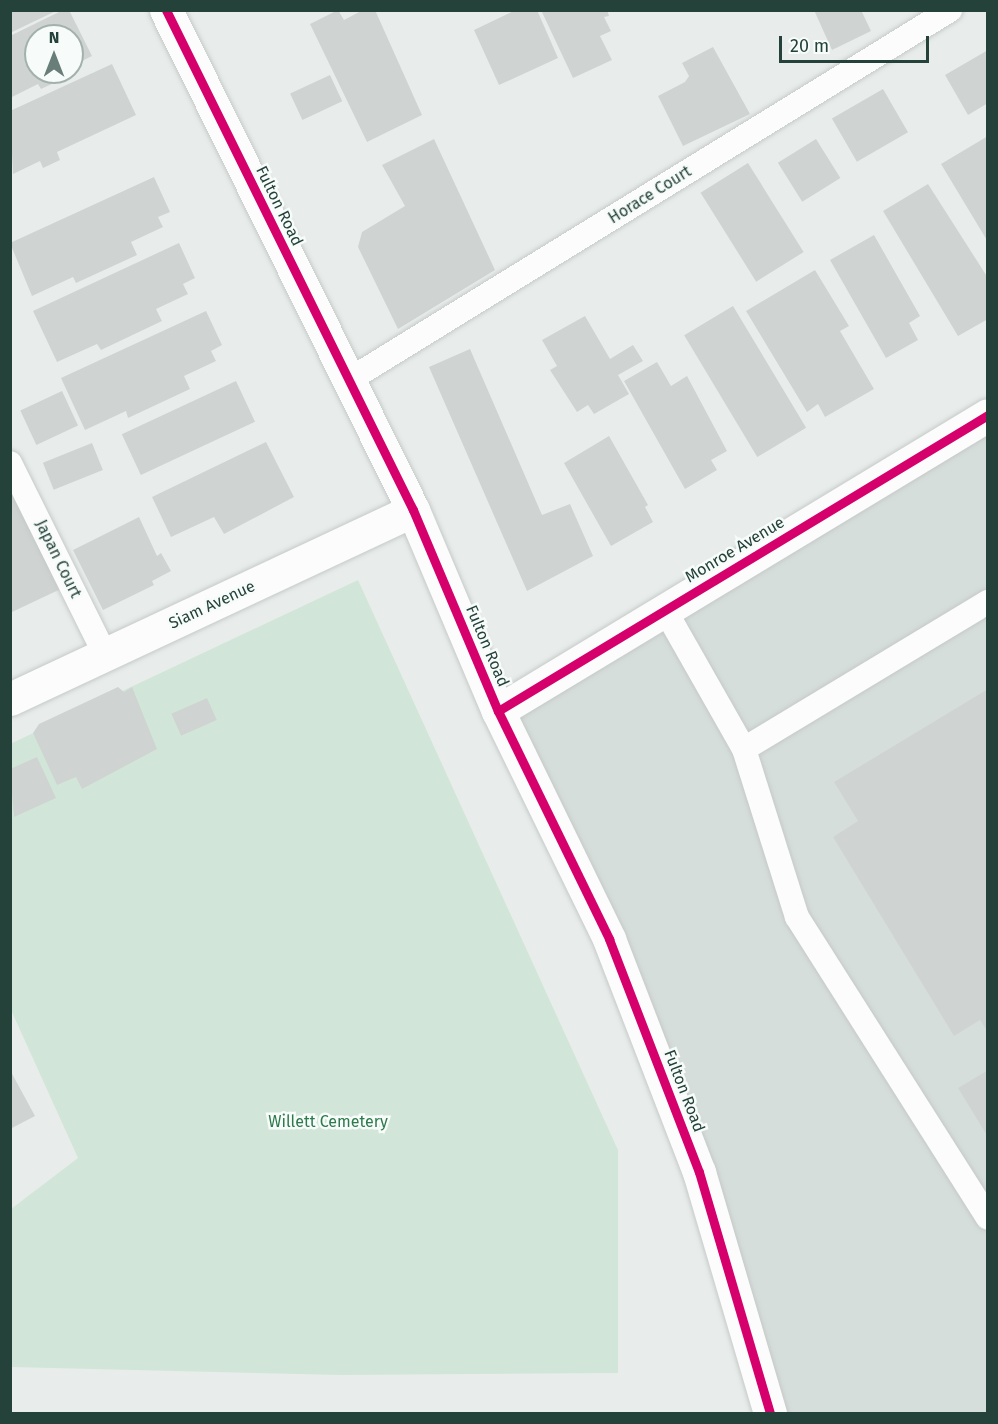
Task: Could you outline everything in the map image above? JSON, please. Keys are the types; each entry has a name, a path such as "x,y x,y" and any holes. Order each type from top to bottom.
{"main road":[{"name":"Fulton Road","path":"166,10 413,510 498,711 618,962 699,1172 770,1413"},
{"name":"Monroe Avenue","path":"498,711 987,415"},
{"name":"Siam Avenue","path":"10,699 106,656 413,510"}],"lane":[{"name":"Horace Court","path":"349,380 950,10"},
{"name":"Japan Court","path":"10,463 106,656"},
{"path":"744,749 987,602"},
{"path":"665,610 744,749 797,917 987,1218"}],"shaded area":[{"path":"987,415 987,1413 770,1413 699,1172 498,711"}],"green space":[{"name":"Willett Cemetery","path":"358,580 618,1150 618,1373 341,1375 11,1367 11,1209 78,1158 11,1010 10,744"}],"building":[{"path":"10,10 58,10 29,24 24,24 24,26 10,33"},
{"path":"63,10 69,10 76,24 34,24"},
{"path":"338,10 344,20 363,10 375,10 422,115 367,142 310,24"},
{"path":"516,10 537,10 558,58 499,85 474,30"},
{"path":"541,10 607,10 609,16 604,17 611,31 600,36 612,60 573,78"},
{"path":"814,10 861,10 871,31 832,50"},
{"path":"24,29 24,84 38,84 10,98 10,36"},
{"path":"84,40 92,56 84,60"},
{"path":"713,47 750,114 683,146 658,96 685,82 689,76 682,63"},
{"path":"988,50 988,103 968,115 945,75"},
{"path":"112,64 136,115 57,152 60,160 43,168 40,161 13,174 10,111 69,84 84,84 84,77"},
{"path":"330,75 342,101 302,120 290,94"},
{"path":"38,84 52,84 41,89"},
{"path":"883,89 908,132 857,162 832,118"},
{"path":"988,136 988,242 941,164"},
{"path":"434,139 495,270 398,329 358,247 362,232 405,206 382,165"},
{"path":"816,139 840,178 802,202 778,163"},
{"path":"748,163 804,252 756,282 701,193"},
{"path":"154,177 170,212 158,217 163,227 131,242 137,255 76,283 73,277 32,296 10,243"},
{"path":"928,184 988,278 988,319 958,336 883,211"},
{"path":"874,235 920,316 909,323 918,340 886,358 830,260"},
{"path":"179,243 195,278 183,284 188,294 156,309 162,321 101,350 97,344 57,362 33,311"},
{"path":"815,270 849,326 840,331 874,389 825,417 818,404 807,412 746,311"},
{"path":"733,306 806,428 757,457 684,335"},
{"path":"206,311 222,345 211,351 216,361 184,376 190,389 128,418 126,411 85,430 61,378"},
{"path":"585,316 610,359 633,345 643,361 618,375 629,394 594,414 588,405 577,412 550,370 557,366 542,340"},
{"path":"470,349 542,515 570,504 593,556 527,591 429,367"},
{"path":"657,362 671,386 687,376 727,451 711,460 717,470 685,489 624,381"},
{"path":"236,381 255,422 141,475 122,434"},
{"path":"62,391 78,425 36,445 20,410"},
{"path":"609,436 648,505 645,507 653,522 611,546 564,463"},
{"path":"266,442 294,497 224,534 214,517 171,537 152,497"},
{"path":"92,443 103,470 54,490 43,463"},
{"path":"21,490 67,586 12,612 10,495"},
{"path":"139,517 157,556 161,553 171,571 152,581 154,585 103,610 73,550"},
{"path":"118,687 124,692 132,687 157,749 82,789 76,777 57,785 33,733 39,724"},
{"path":"988,689 988,1032 980,1020 954,1036 833,837 858,821 834,782"},
{"path":"207,698 217,720 181,736 171,714"},
{"path":"37,757 56,798 14,817 10,769"},
{"path":"10,1070 35,1116 10,1129"},
{"path":"988,1070 988,1137 958,1088"}],"cycle path":[{"path":"166,10 413,510 498,711 609,939 699,1172 770,1414"},
{"path":"498,711 988,415"}]}
